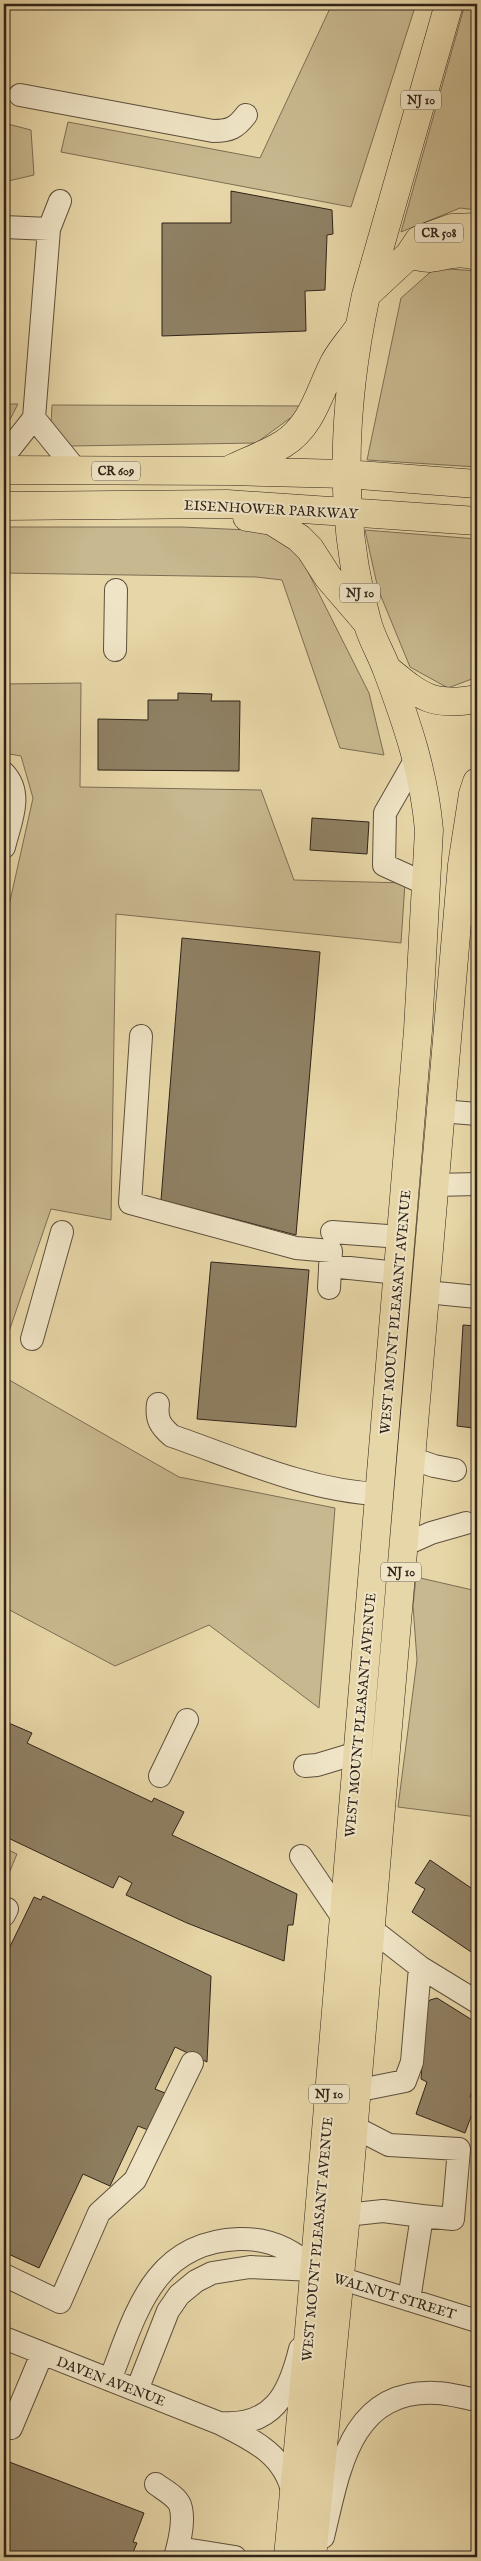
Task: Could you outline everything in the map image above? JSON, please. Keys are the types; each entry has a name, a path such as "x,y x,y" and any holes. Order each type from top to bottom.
{"main road":[{"name":"NJ 10","path":"387,669 367,622 350,548 346,474 348,421 359,327 366,295 450,4"},
{"name":"CR 508","path":"366,295 409,255 419,240 452,228 477,227"},
{"path":"409,255 429,258 450,253 466,253 477,256"},
{"path":"228,471 285,443 297,431 323,393 332,365 359,327"},
{"name":"CR 609","path":"4,470 228,471 346,474 477,484"},
{"path":"227,504 250,518 272,521 299,538 367,622"},
{"name":"EISENHOWER PARKWAY","path":"4,506 227,504 477,521"},
{"path":"387,669 418,695 440,702 477,699"},
{"name":"WEST MOUNT PLEASANT AVENUE","path":"288,2557 312,2298 418,1030 429,830 426,797 418,758 387,669"},
{"name":"WEST MOUNT PLEASANT AVENUE","path":"312,2557 346,2215 352,2126 462,865 473,794 477,782"}],"street":[{"path":"20,95 213,131 225,131 236,128 246,115"},
{"path":"4,456 34,418 48,229 60,201"},
{"path":"4,227 48,229"},
{"path":"34,418 77,471"},
{"path":"115,650 116,590"},
{"path":"418,758 385,813 384,865 426,884"},
{"path":"4,773 12,782 15,799 4,847"},
{"path":"141,1036 130,1203 296,1248 331,1251 329,1288"},
{"path":"441,1111 477,1114"},
{"path":"435,1185 477,1184"},
{"path":"32,1339 62,1232"},
{"path":"332,1232 401,1237"},
{"path":"330,1266 398,1273"},
{"path":"426,1292 477,1297"},
{"path":"158,1404 156,1417 162,1427 172,1436 314,1484 353,1493 379,1494"},
{"path":"411,1458 434,1466 455,1470"},
{"path":"404,1545 431,1533 466,1523"},
{"path":"160,1776 187,1720"},
{"path":"305,1766 317,1765 357,1753"},
{"path":"301,1856 343,1918"},
{"path":"370,1928 420,1967 477,2002"},
{"path":"356,2091 405,2081 412,2062 420,1967"},
{"path":"4,2275 60,2302 99,2213 135,2180 192,2063"},
{"path":"346,2215 383,2211 453,2220 459,2149 388,2145 352,2126"},
{"path":"409,2300 422,2216"},
{"name":"WALNUT STREET","path":"110,2380 147,2291 171,2262 189,2250 209,2242 250,2238 288,2249 314,2270"},
{"name":"WALNUT STREET","path":"137,2390 168,2311 179,2295 196,2281 212,2273 250,2267 314,2270 477,2321"},
{"name":"DAVEN AVENUE","path":"219,2423 233,2424 250,2420 273,2408 283,2397 297,2360 312,2298"},
{"name":"DAVEN AVENUE","path":"4,2338 219,2423 250,2438 277,2459 290,2481 294,2501"},
{"path":"11,2428 42,2354"},
{"path":"318,2557 344,2453 361,2425 384,2404 414,2394 437,2393 477,2400"},
{"path":"156,2484 170,2494 180,2506 177,2552 235,2557"}],"shaded area":[{"path":"332,4 416,4 351,207 61,152 68,122 260,158"},
{"path":"465,4 477,4 477,210 460,208 401,232"},
{"path":"4,123 31,130 34,175 4,182"},
{"path":"435,268 477,271 477,467 367,460 401,298"},
{"path":"4,404 18,404 4,431"},
{"path":"52,405 307,406 256,443 71,446 51,424"},
{"path":"4,527 182,527 270,531 301,558 369,693 384,755 340,748 282,580 256,577 4,573"},
{"path":"365,530 477,539 477,677 448,688 410,667 378,589"},
{"path":"81,683 80,787 261,790 294,880 405,883 401,943 116,914 111,1220 51,1209 4,1346 4,928 33,798 21,756 4,753 4,684"},
{"path":"4,1377 179,1477 335,1508 319,1708 209,1625 115,1666 4,1607"},
{"path":"416,1577 477,1591 477,1817 398,1807 417,1660 413,1606"},
{"path":"4,1848 17,1854 5,1883 4,1882"}],"building":[{"path":"231,191 332,210 333,234 327,235 325,290 305,291 306,331 162,336 162,223 231,223"},
{"path":"178,693 212,694 211,701 240,701 239,771 98,770 98,719 148,720 148,700 178,700"},
{"path":"312,818 369,822 367,854 310,850"},
{"path":"182,938 320,952 296,1235 161,1200"},
{"path":"211,1262 309,1270 296,1427 197,1419"},
{"path":"463,1325 477,1326 477,1421 473,1421 473,1428 457,1426"},
{"path":"4,1721 32,1733 27,1743 152,1802 154,1798 184,1812 172,1835 297,1894 293,1925 288,1925 284,1961 187,1923 126,1895 132,1883 119,1876 113,1888 4,1836"},
{"path":"430,1860 477,1892 477,1956 412,1912 425,1889 415,1883"},
{"path":"43,1896 211,1976 207,2062 175,2047 155,2089 165,2093 148,2130 138,2126 110,2186 83,2174 39,2268 4,2252 4,1959 34,1897 41,1900"},
{"path":"437,1998 477,2023 477,2076 470,2097 477,2100 465,2133 416,2114 427,2082 421,2079 426,2006 430,2000"},
{"path":"473,2147 477,2148 477,2157 471,2155"},
{"path":"4,2460 144,2513 133,2542 137,2543 131,2557 4,2557"}]}
